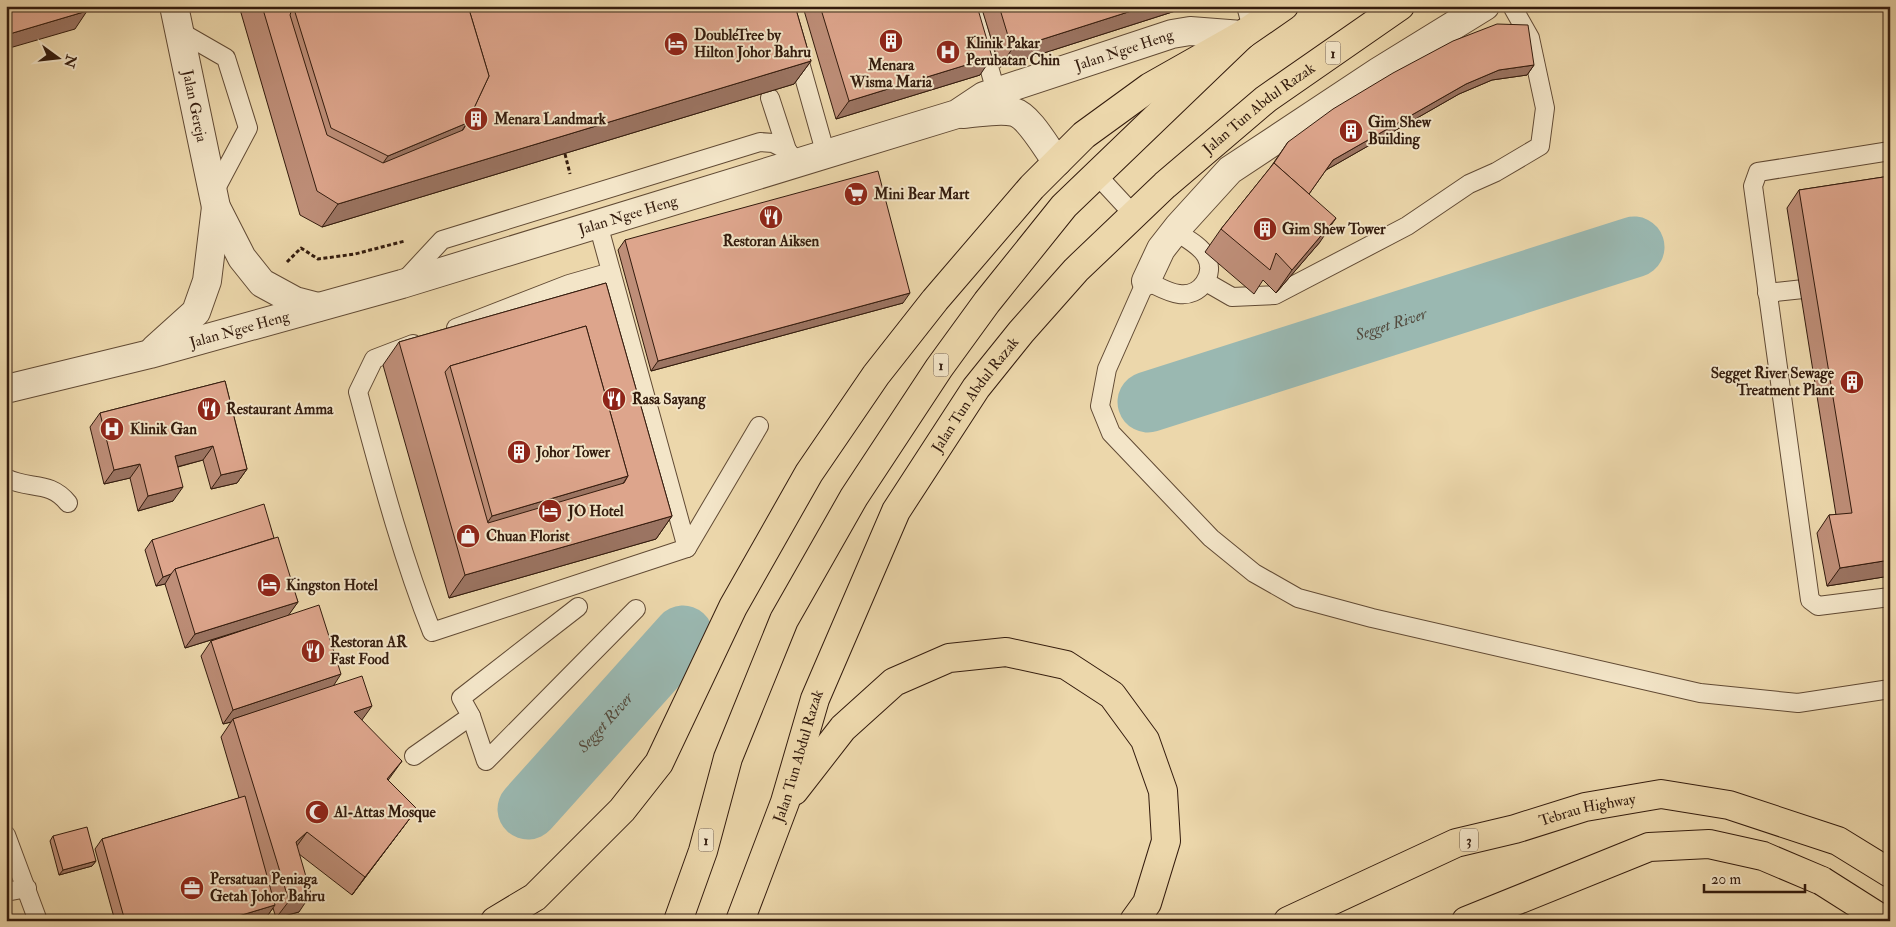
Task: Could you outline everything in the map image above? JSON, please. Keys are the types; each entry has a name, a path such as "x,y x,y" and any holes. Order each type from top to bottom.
{"highway":[{"name":"1","path":"678,921 703,851 728,758 784,620 854,497 938,368 1064,206 1247,23 1284,6"},
{"name":"Jalan Tun Abdul Razak","path":"740,921 785,802 815,699 896,510 976,388 1015,339 1076,270 1165,185 1266,99 1400,6"},
{"path":"519,921 536,896 622,810 659,763 743,590 809,473 876,375 935,300 1032,187 1084,135 1150,87 1247,23"},
{"path":"785,802 842,728 894,682 949,658 1006,652 1066,665 1112,695 1145,740 1163,791 1166,841 1148,903 1134,921"},
{"name":"Tebrau Highway","path":"1288,921 1456,843 1515,829 1585,807 1661,794 1729,805 1838,841 1890,873"},
{"path":"1466,921 1649,847 1709,844 1763,856 1822,881 1885,921"},
{"path":"496,921 536,896"}],"street":[{"path":"1146,281 1161,249 1230,170 1378,72 1485,6"},
{"name":"Jalan Gereja","path":"178,13 214,200 242,258 262,284 295,301 318,307"},
{"name":"Jalan Ngee Heng","path":"6,389 150,354 402,284 598,224 804,156 957,114 984,96 1172,34 1247,23"},
{"path":"957,114 1015,112 1024,117 1057,162"},
{"name":"Jalan Gereja","path":"150,354 196,312 207,281 214,200"}],"lane":[{"path":"784,6 804,156"},
{"path":"972,6 996,92"},
{"path":"1206,282 1232,297 1275,295 1407,226 1469,184 1496,172 1540,146 1545,108 1530,38 1512,6"},
{"path":"178,13 226,58 248,128 214,200"},
{"path":"770,98 804,156"},
{"path":"402,284 442,240 760,142 773,143 804,156"},
{"path":"1890,151 1758,172 1753,186 1810,600 1818,606 1890,597"},
{"path":"1096,174 1134,215"},
{"path":"598,224 687,548"},
{"path":"1175,231 1201,249 1206,256 1209,265 1209,274 1206,282 1200,289 1184,295 1176,294 1146,281 1106,370 1100,406 1111,433 1211,538 1254,573 1298,598 1372,618 1700,693 1798,703 1890,688"},
{"path":"611,272 569,284 374,360 358,392 415,588 432,632 687,548 759,426"},
{"path":"1767,293 1843,285"},
{"path":"6,478 14,482 52,489 61,494 68,503"},
{"path":"578,607 461,698 471,716 486,760 636,609"},
{"path":"414,756 471,716"},
{"path":"6,835 38,921"},
{"path":"6,892 27,888"}],"path":[{"path":"287,263 301,248"}],"building":[{"path":"6,6 86,6 87,11 6,35"},
{"path":"262,6 293,6 290,15 327,135 383,163 463,130 467,123 489,76 468,6 795,6 811,61 338,204 317,191"},
{"path":"295,6 468,6 489,76 467,123 388,156 331,128 294,9"},
{"name":"Menara Wisma Maria","path":"820,6 977,6 992,57 849,101"},
{"path":"999,6 1147,6 1012,49"},
{"name":"Gim Shew Building","path":"1497,24 1528,25 1534,65 1499,70 1466,84 1333,160 1309,194 1274,163 1288,142 1333,109 1393,73 1453,41"},
{"name":"Gim Shew Tower","path":"1274,163 1336,218 1292,270 1276,253 1270,270 1221,229"},
{"path":"878,171 910,293 658,361 625,240"},
{"name":"Segget River Sewage Treatment Plant","path":"1890,176 1890,560 1840,568 1829,515 1852,513 1799,190"},
{"path":"606,283 672,516 465,575 399,342","holes":["586,326 628,476 624,483 488,523 445,372 450,366"]},
{"path":"586,326 628,476 492,516 450,366"},
{"path":"225,381 247,469 221,475 213,446 175,456 183,487 148,496 140,464 114,470 100,413"},
{"path":"264,504 274,538 175,569 171,574 163,577 152,540"},
{"path":"278,537 298,602 195,634 175,569"},
{"path":"319,605 341,674 233,710 211,641"},
{"name":"Al-Attas Mosque","path":"362,676 372,706 354,712 402,761 387,779 417,809 365,877 307,832 296,842 311,894 289,901 233,719"},
{"path":"245,796 275,905 222,921 125,921 102,839"},
{"path":"87,827 96,861 63,870 53,836"}],"waterway":[{"name":"Segget River","path":"1148,402 1634,247"},
{"name":"Segget River","path":"528,809 683,636"}],"railway":[{"path":"1852,921 1890,902"}],"place":[{"name":"Menara Wisma Maria","path":"891,41"},
{"name":"DoubleTree by Hilton Johor Bahru","path":"676,44"},
{"name":"Klinik Pakar Perubatan Chin","path":"948,52"},
{"name":"Menara Landmark","path":"476,119"},
{"name":"Gim Shew Building","path":"1351,131"},
{"name":"Mini Bear Mart","path":"856,194"},
{"name":"Restoran Aiksen","path":"771,217"},
{"name":"Gim Shew Tower","path":"1265,229"},
{"name":"Segget River Sewage Treatment Plant","path":"1852,382"},
{"name":"Rasa Sayang","path":"614,399"},
{"name":"Restaurant Amma","path":"209,409"},
{"name":"Klinik Gan","path":"112,429"},
{"name":"Johor Tower","path":"519,452"},
{"name":"JO Hotel","path":"550,511"},
{"name":"Chuan Florist","path":"468,536"},
{"name":"Kingston Hotel","path":"269,585"},
{"name":"Restoran AR Fast Food","path":"313,651"},
{"name":"Al-Attas Mosque","path":"317,812"},
{"name":"Persatuan Peniaga Getah Johor Bahru","path":"192,888"}]}
